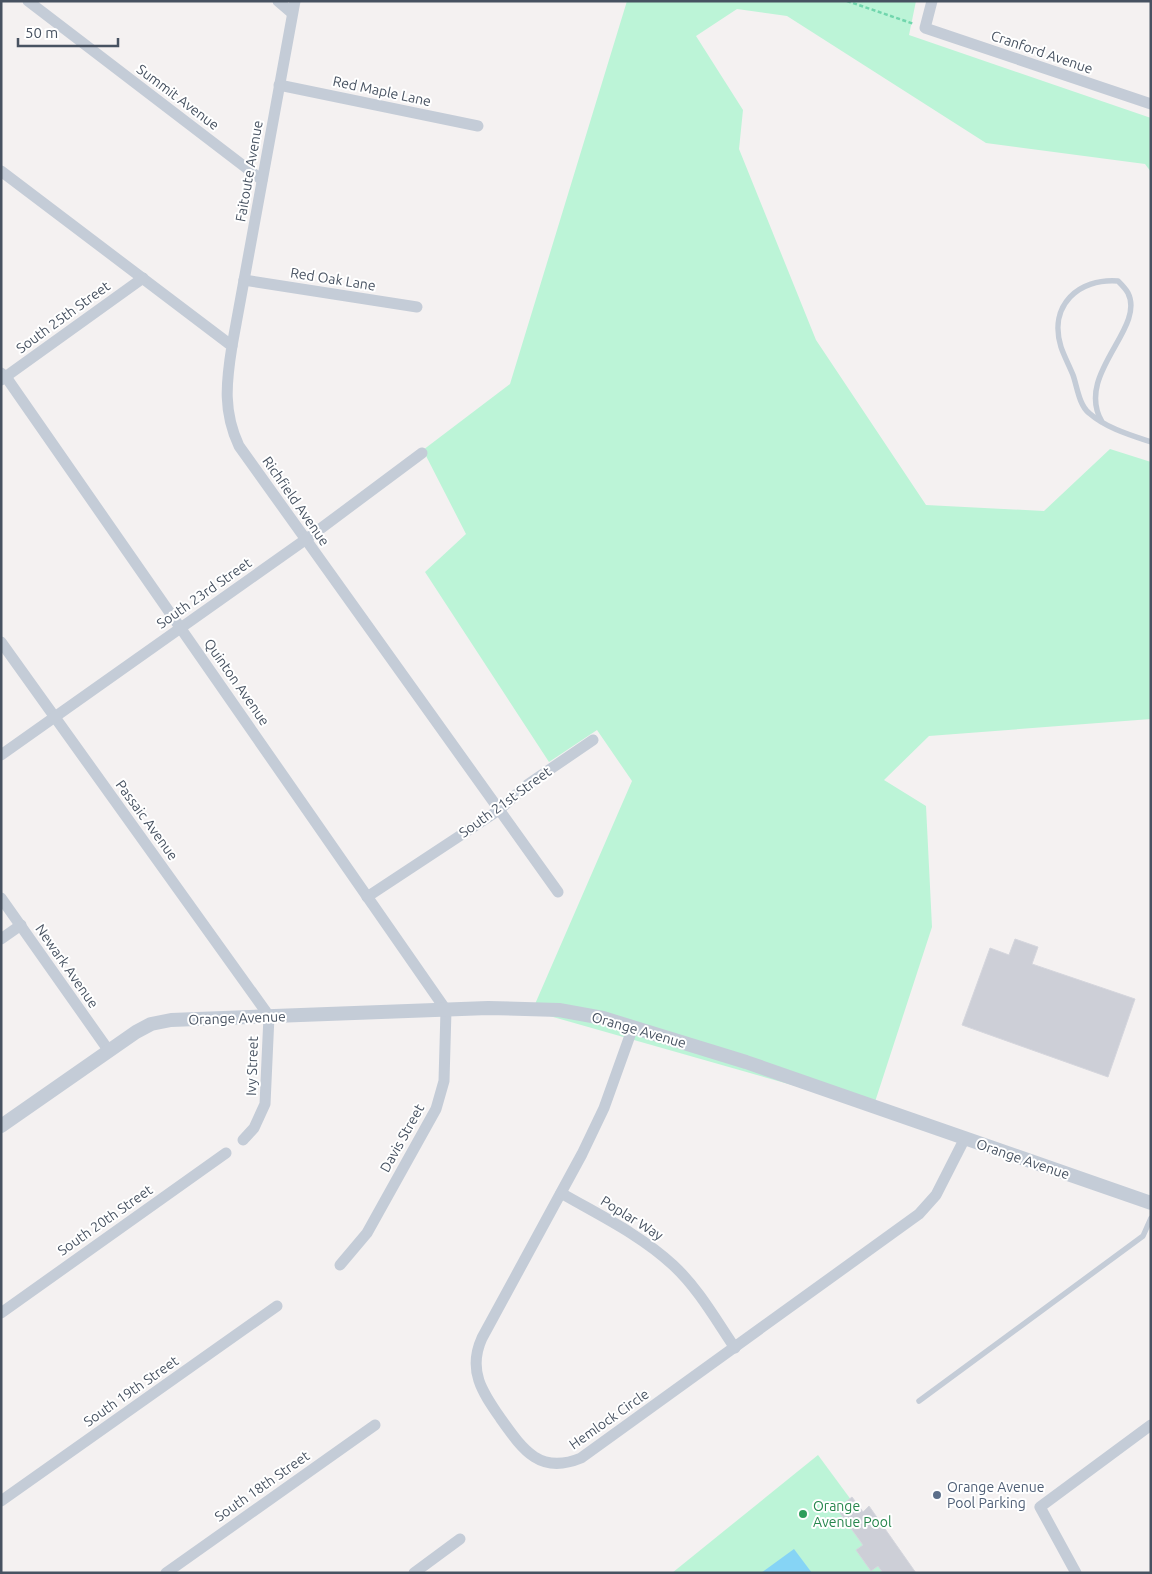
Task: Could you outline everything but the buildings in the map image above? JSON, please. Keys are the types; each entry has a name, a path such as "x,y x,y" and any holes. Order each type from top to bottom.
{"street":[{"name":"Summit Avenue","path":"28,1 262,180"},
{"path":"278,1 294,7"},
{"path":"925,28 932,1"},
{"name":"Faitoute Avenue","path":"232,346 294,7"},
{"name":"Cranford Avenue","path":"925,28 1151,104"},
{"name":"Red Maple Lane","path":"279,85 478,126"},
{"path":"1,171 232,346"},
{"name":"South 25th Street","path":"3,376 143,278"},
{"name":"Red Oak Lane","path":"244,280 417,307"},
{"name":"Richfield Avenue","path":"232,346 226,392 228,414 235,436 246,456 558,892"},
{"name":"Quinton Avenue","path":"3,376 181,628 446,1010"},
{"name":"South 23rd Street","path":"1,755 305,540 422,453"},
{"name":"Passaic Avenue","path":"1,642 269,1016"},
{"name":"South 21st Street","path":"367,897 499,810 527,785 593,740"},
{"name":"Newark Avenue","path":"1,898 109,1051"},
{"path":"1,939 20,925"},
{"name":"Orange Avenue","path":"109,1051 151,1024 171,1020 488,1008 559,1010 603,1018 746,1062 1151,1204"},
{"name":"Davis Street","path":"340,1265 367,1233 436,1110 444,1081 446,1010"},
{"name":"Ivy Street","path":"243,1140 254,1128 265,1104 269,1016"},
{"name":"Hemlock Circle","path":"633,1027 604,1108 561,1193 482,1338 476,1355 475,1366 480,1387 524,1450 532,1457 552,1464 562,1464 581,1458 919,1214 936,1195 965,1138"},
{"path":"1,1126 109,1051"},
{"name":"South 20th Street","path":"1,1313 226,1153"},
{"name":"Poplar Way","path":"561,1193 652,1246 675,1266 690,1283 735,1348"},
{"name":"South 19th Street","path":"1,1501 278,1306"},
{"name":"South 18th Street","path":"166,1573 375,1425"},
{"path":"1076,1573 1040,1507 1151,1425"},
{"path":"414,1573 460,1539"}],"lane":[{"path":"1102,422 1096,412 1096,392 1104,366 1129,320 1132,305 1128,292 1118,281 1102,280 1081,287 1065,301 1058,326 1060,346 1087,412 1102,422 1151,442"},
{"path":"919,1401 1143,1236 1151,1218"}],"path":[{"path":"847,1 925,28"}],"green space":[{"path":"627,1 916,1 909,35 1151,118 1151,172 1145,164 986,143 787,16 737,9 696,36 743,110 739,149 816,340 926,505 1044,511 1110,449 1151,462 1151,719 929,736 884,780 926,806 932,927 873,1108 532,1011 632,781 597,730 549,762 425,572 466,534 423,450 510,384"},
{"name":"Orange Avenue Pool","path":"818,1455 905,1573 672,1573"}],"water":[{"path":"794,1549 812,1573 761,1573"}],"place":[{"name":"Orange Avenue Pool Parking","path":"937,1495"},
{"name":"Orange Avenue Pool","path":"803,1514"}]}
